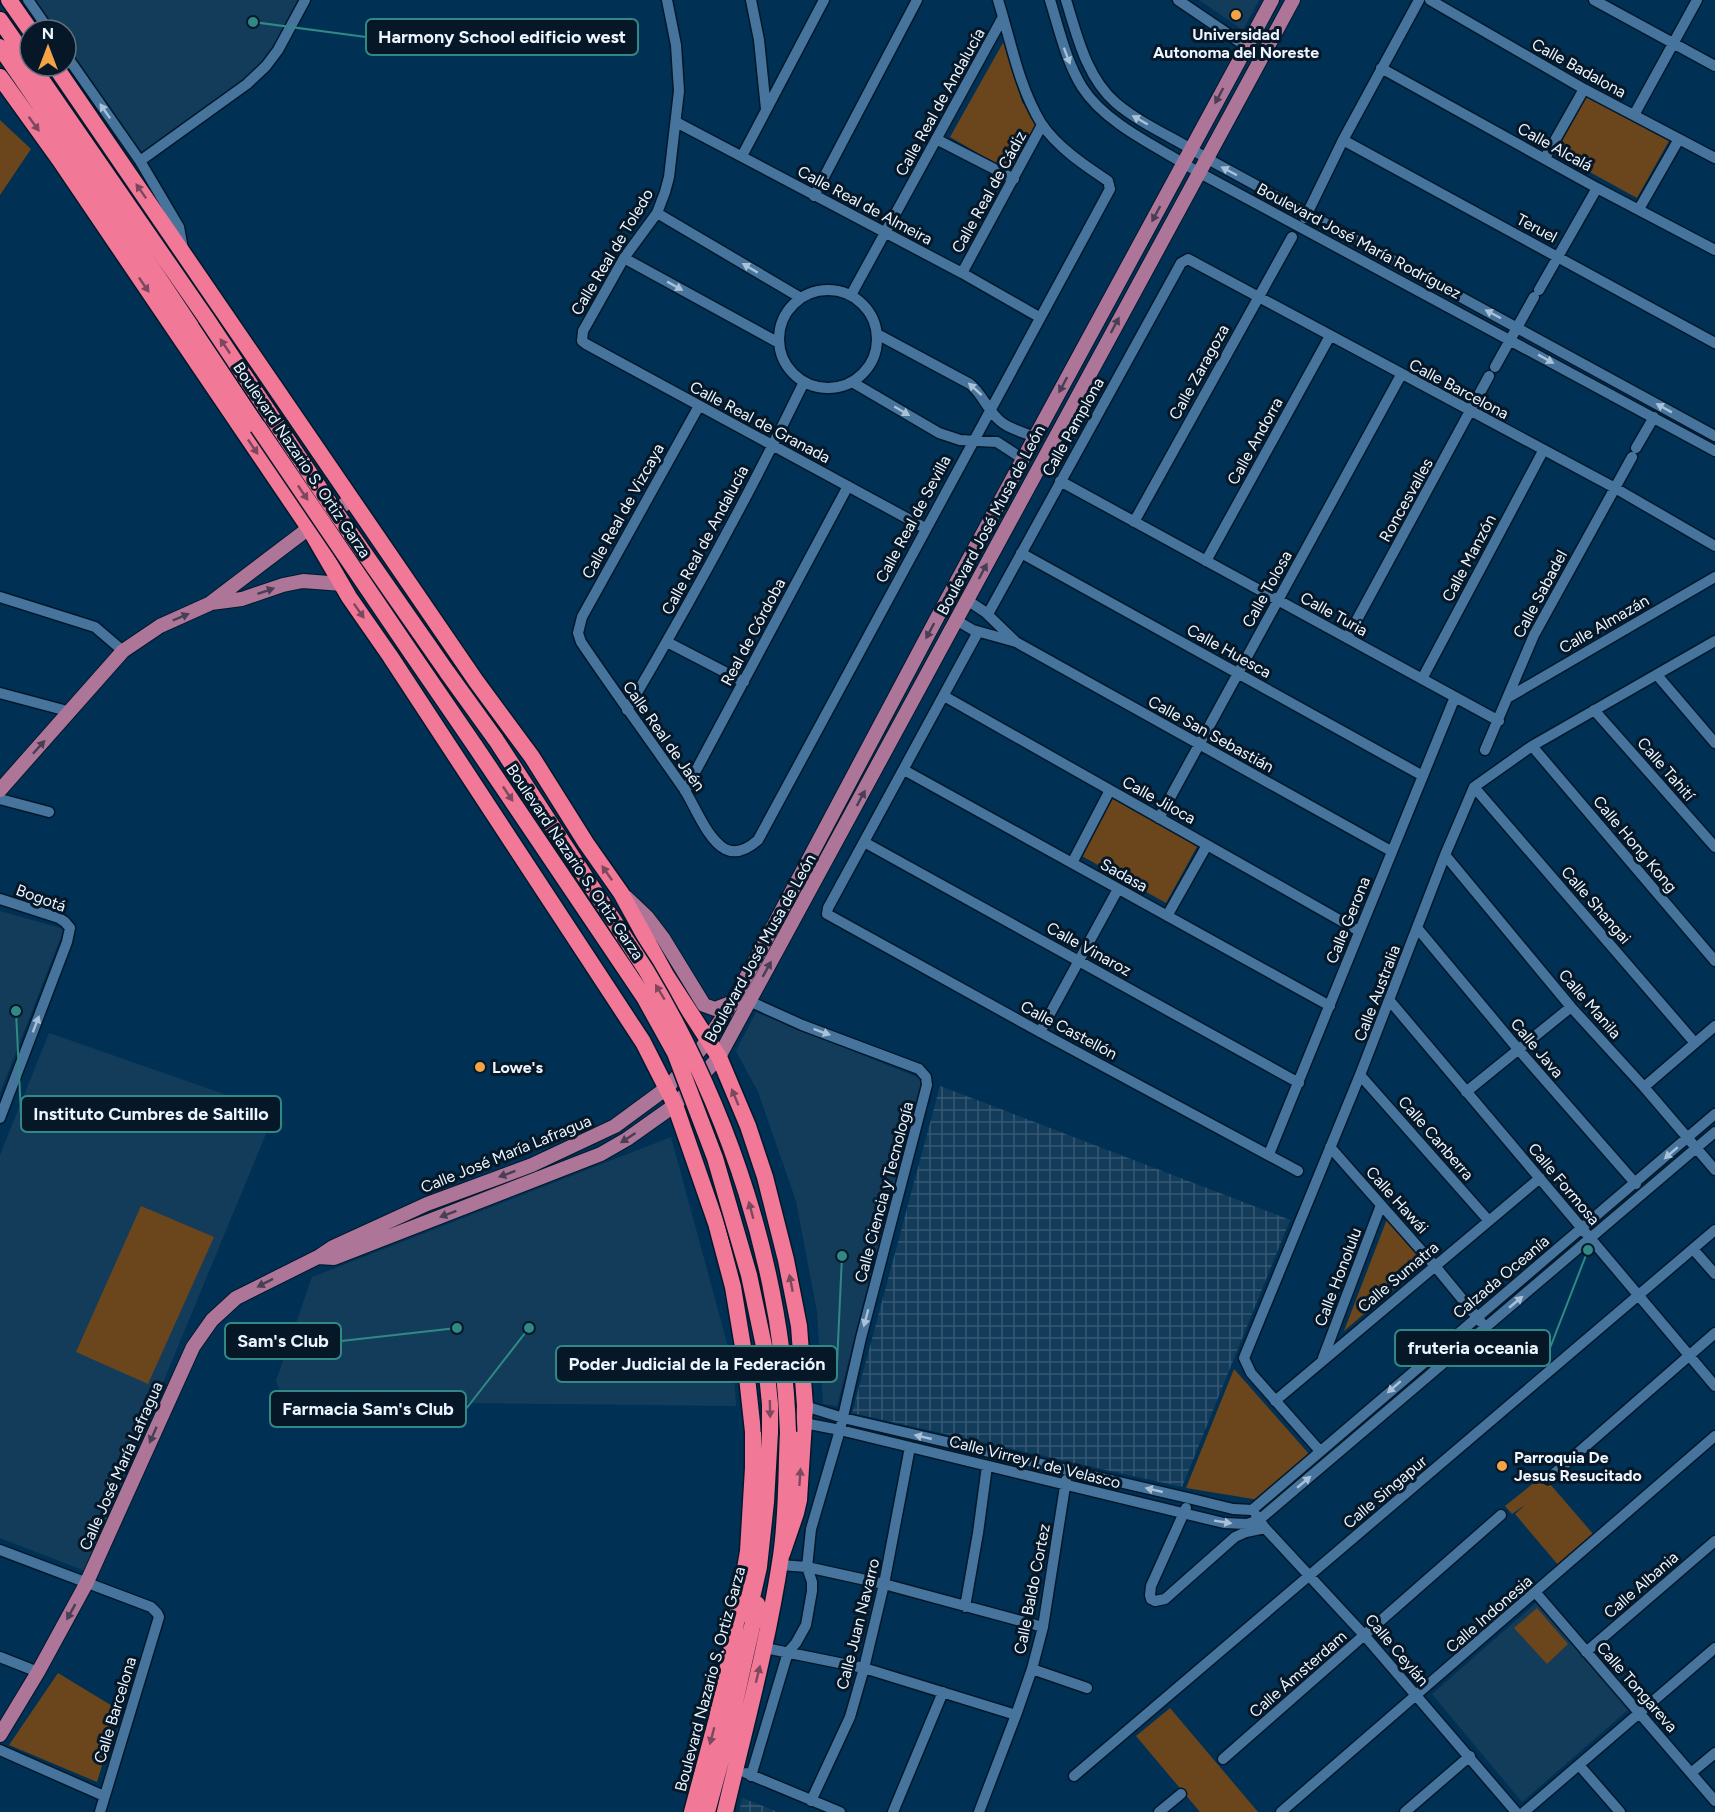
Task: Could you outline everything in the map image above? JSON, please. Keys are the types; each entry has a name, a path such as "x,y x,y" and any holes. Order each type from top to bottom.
{"highway":[{"path":"9,0 22,18"},
{"name":"Boulevard Nazario S. Ortiz Garza","path":"4,25 18,45"},
{"name":"Boulevard Nazario S. Ortiz Garza","path":"0,47 644,997 675,1053 715,1158 749,1275 764,1346 770,1404 766,1502 759,1567 737,1659 718,1713 692,1812"},
{"path":"0,77 59,159 309,528 342,584 643,1042 668,1087 716,1223 732,1287 745,1359 753,1432 748,1551 718,1713"},
{"name":"Boulevard Nazario S. Ortiz Garza","path":"41,78 152,238 330,504 492,734 646,970 667,1004 698,1066 730,1143 750,1204 767,1271 784,1360 788,1432 781,1560 765,1648 725,1812"},
{"path":"63,78 351,500 532,758 621,893 681,999 718,1057 748,1126 765,1177 799,1326 805,1406 799,1500 781,1560"},
{"path":"59,159 88,176"},
{"path":"152,238 179,263 253,357"},
{"path":"476,681 492,734"},
{"path":"451,710 475,787"},
{"path":"643,1042 653,1042 670,1034 681,1018 681,999"},
{"path":"684,1133 696,1121 706,1118 732,1118 748,1126"},
{"path":"707,1812 756,1613 759,1567"}],"main road":[{"name":"Boulevard José Musa de León","path":"668,1087 708,1039 733,1002 970,557 1272,0"},
{"name":"Boulevard José Musa de León","path":"675,1105 718,1057 1293,0"},
{"path":"1086,344 1097,340 1100,343 1101,352"},
{"path":"0,790 123,651 160,626 209,604 309,528 351,500"},
{"path":"956,620 954,603 970,557"},
{"path":"209,604 242,599 283,585 303,581 342,584"},
{"path":"621,893 647,917 663,938 707,1008 715,1009 733,1002"},
{"name":"Calle José María Lafragua","path":"0,1735 38,1672 86,1584 193,1347 212,1320 236,1298 318,1257 333,1247 427,1204 532,1165 615,1126 668,1087"},
{"name":"Calle José María Lafragua","path":"318,1257 334,1258 573,1166 627,1139 675,1105"},
{"path":"532,1165 555,1162 573,1166"}],"street":[{"path":"28,0 41,18"},
{"path":"140,161 247,84 266,66 278,50 305,0"},
{"name":"Calle Real de Toledo","path":"582,340 583,331 624,258 657,213 669,177 676,122 678,71 676,45 667,0"},
{"path":"751,0 759,40 766,109"},
{"path":"742,156 824,0"},
{"path":"814,196 916,0"},
{"path":"998,0 1018,71 1028,99 1042,125"},
{"name":"Boulevard José María Rodríguez","path":"1050,0 1073,70 1091,99 1127,129 1198,172 1302,226 1715,451"},
{"name":"Boulevard José María Rodríguez","path":"1066,0 1081,47 1101,86 1131,115 1715,436"},
{"path":"1178,0 1262,57"},
{"path":"1302,226 1343,140 1419,0"},
{"name":"Calle Badalona","path":"1430,0 1584,89 1715,158"},
{"path":"1634,115 1697,0"},
{"path":"1598,1 1715,66"},
{"name":"Calle Real de Andalucía","path":"851,296 1003,16"},
{"name":"Calle Alcalá","path":"1381,68 1597,188 1715,250"},
{"path":"78,72 140,161 179,227 183,253"},
{"path":"1545,158 1584,89"},
{"name":"Calle Real de Almeira","path":"676,122 962,273 1039,317"},
{"name":"Calle Real de Cádiz","path":"962,273 1042,125"},
{"name":"Calle Real de Sevilla","path":"731,851 741,851 758,840 1110,186 1108,181 1066,150 1042,125"},
{"path":"936,139 1014,179"},
{"path":"1639,209 1679,139"},
{"name":"Teruel","path":"1343,140 1715,343"},
{"path":"1558,257 1597,188"},
{"path":"657,213 801,298"},
{"name":"Calle Zaragoza","path":"1134,522 1292,237"},
{"name":"Roncesvalles","path":"1347,638 1492,372 1558,257"},
{"path":"624,258 779,344"},
{"name":"Calle Barcelona","path":"1188,259 1615,488 1715,546"},
{"name":"Calle Pamplona","path":"988,614 1181,263 1188,259"},
{"path":"835,290 851,296 864,305 873,319 877,334 875,353 866,370 852,382 836,387 819,387 804,382 791,372 783,358 779,344 780,326 788,310 801,298 817,291 835,290"},
{"path":"877,334 970,384 1002,423 1035,437"},
{"name":"Calle Andorra","path":"1206,561 1330,336"},
{"name":"Calle Real de Granada","path":"582,340 925,528"},
{"name":"Calle Tolosa","path":"1159,818 1401,375"},
{"name":"Calle Real de Andalucía","path":"627,710 667,642 773,445 804,382"},
{"path":"852,382 939,433 972,441 997,442 1023,459"},
{"name":"Calle Real de Vizcaya","path":"578,633 582,617 699,406"},
{"name":"Calle Sabadel","path":"1485,750 1534,635 1654,417"},
{"name":"Calle Manzón","path":"1422,679 1543,451"},
{"name":"Calle Turia","path":"1060,481 1499,721"},
{"name":"Real de Córdoba","path":"685,791 848,486"},
{"name":"Calle Huesca","path":"1021,553 1423,776"},
{"name":"Calle Almazán","path":"1509,697 1715,577"},
{"path":"0,597 95,627 123,651"},
{"name":"Calle San Sebastián","path":"967,600 988,614 1016,642"},
{"name":"Calle San Sebastián","path":"956,620 978,632 1016,642 1391,851"},
{"path":"864,842 978,632"},
{"name":"Calle Real de Jaén","path":"578,633 581,642 627,710 685,791 715,841 731,851"},
{"path":"1474,787 1532,746 1715,641"},
{"path":"667,642 744,682"},
{"path":"1657,675 1715,743"},
{"path":"0,693 70,712"},
{"name":"Calle Jiloca","path":"944,696 1359,931"},
{"name":"Calle Gerona","path":"1269,1154 1455,697"},
{"name":"Calle Tahití","path":"1594,710 1715,847"},
{"name":"Calle Hong Kong","path":"1532,746 1715,961"},
{"name":"Sadasa","path":"904,770 1330,1006"},
{"name":"Calle Australia","path":"1320,1451 1251,1373 1244,1358 1390,1001 1445,855 1474,787"},
{"name":"Calle Shangai","path":"1474,787 1695,1043"},
{"path":"1072,863 1110,790"},
{"path":"0,799 49,812"},
{"name":"Calle Castellón","path":"864,842 828,908 827,914 1299,1171"},
{"name":"Calle Vinaroz","path":"864,842 1299,1083"},
{"path":"1167,916 1207,845"},
{"name":"Calle Manila","path":"1445,855 1571,1007 1715,1170"},
{"path":"1040,1032 1118,889"},
{"name":"Bogotá","path":"0,899 59,918 65,921 70,928 67,942 0,1118"},
{"name":"Calle Java","path":"1418,929 1518,1049 1636,1184"},
{"name":"Calle Ciencia y Tecnología","path":"749,1001 802,1025 919,1069 926,1077 927,1085 861,1338 840,1430 812,1529 807,1567 812,1582 806,1625 788,1652 751,1776"},
{"name":"Calle Formosa","path":"1390,1001 1715,1386"},
{"path":"1466,1092 1571,1007"},
{"path":"1644,1087 1715,1026"},
{"name":"Calle Canberra","path":"1360,1075 1489,1221"},
{"name":"Calzada Oceanía","path":"1252,1510 1477,1316 1636,1184 1715,1114"},
{"name":"Calzada Oceanía","path":"1184,1514 1151,1586 1149,1595 1155,1601 1165,1599 1235,1537 1262,1524 1715,1132"},
{"name":"Calle Hawái","path":"1330,1147 1435,1266 1486,1328"},
{"name":"Calle Sumatra","path":"1275,1401 1540,1178"},
{"name":"Calle Honolulu","path":"1323,1359 1381,1205"},
{"name":"Calle Singapur","path":"1074,1776 1715,1230"},
{"path":"1693,1249 1715,1274"},
{"path":"1548,1479 1715,1333"},
{"name":"Calle Virrey I. de Velasco","path":"805,1406 843,1418 1239,1510 1252,1510"},
{"name":"Calle Virrey I. de Velasco","path":"804,1423 1184,1514 1232,1524 1262,1524"},
{"name":"Calle Indonesia","path":"1281,1812 1715,1436"},
{"name":"Calle Juan Navarro","path":"812,1801 850,1717 864,1668 884,1584 910,1447"},
{"path":"964,1607 978,1533 987,1466"},
{"name":"Calle Baldo Cortez","path":"979,1812 1032,1669 1043,1627 1067,1470"},
{"path":"1184,1514 1188,1498"},
{"name":"Calle Ceylán","path":"1252,1510 1262,1524 1365,1636 1470,1756 1516,1812"},
{"name":"Calle Ámsterdam","path":"1223,1759 1500,1515"},
{"name":"Calle Albania","path":"1586,1652 1715,1541"},
{"path":"0,1550 86,1584"},
{"path":"781,1560 884,1584 1043,1627"},
{"name":"Calle Barcelona","path":"86,1584 151,1607 159,1617 100,1812"},
{"name":"Calle Tongareva","path":"1536,1593 1715,1802"},
{"path":"765,1648 864,1668 1016,1714"},
{"path":"1524,1812 1715,1648"},
{"path":"0,1657 38,1672"},
{"path":"1032,1669 1087,1688"},
{"path":"893,1812 943,1692"},
{"path":"0,1750 104,1796"},
{"path":"1691,1773 1715,1753"},
{"path":"1405,1812 1470,1756"},
{"path":"1579,1765 1620,1812"},
{"path":"735,1769 840,1812"},
{"path":"1159,1812 1181,1794"}],"shaded area":[{"path":"31,0 305,0 263,71 142,160 78,67 78,18 44,18"},
{"name":"Universidad Autonoma del Noreste","path":"1199,0 1259,0 1243,30"},
{"path":"1004,41 1022,102 1038,124 1012,173 950,137"},
{"path":"1587,96 1669,141 1637,198 1555,153"},
{"path":"0,120 31,149 0,195"},
{"path":"1113,798 1198,845 1166,903 1080,855"},
{"path":"0,911 64,929 0,1093"},
{"path":"756,1012 922,1079 837,1406 823,1404 817,1312 796,1201 758,1092 736,1051"},
{"path":"49,1033 275,1112 85,1571 0,1538 0,1155"},
{"path":"940,1086 1290,1220 1182,1487 852,1413"},
{"path":"671,1137 734,1369 736,1406 284,1401 276,1381 312,1277"},
{"path":"141,1206 214,1237 148,1384 76,1352"},
{"path":"1387,1219 1424,1263 1344,1331"},
{"path":"1234,1369 1310,1455 1259,1500 1186,1488"},
{"path":"1540,1478 1547,1486 1550,1484 1594,1535 1559,1566 1515,1514 1525,1505 1512,1514 1505,1506"},
{"path":"1536,1603 1629,1709 1522,1802 1432,1694"},
{"path":"1537,1608 1568,1644 1547,1664 1514,1628"},
{"path":"58,1673 119,1710 97,1782 9,1745"},
{"path":"1170,1708 1258,1812 1200,1812 1136,1736"},
{"path":"742,1798 778,1812 739,1812"}],"place":[{"name":"Universidad Autonoma del Noreste","path":"1236,15"},
{"name":"Harmony School edificio west","path":"253,22"},
{"name":"Instituto Cumbres de Saltillo","path":"16,1011"},
{"name":"Lowe's","path":"480,1067"},
{"name":"fruteria oceania","path":"1588,1250"},
{"name":"Poder Judicial de la Federación","path":"842,1256"},
{"name":"Sam's Club","path":"457,1328"},
{"name":"Farmacia Sam's Club","path":"529,1328"},
{"name":"Parroquia De Jesus Resucitado","path":"1502,1466"}]}
